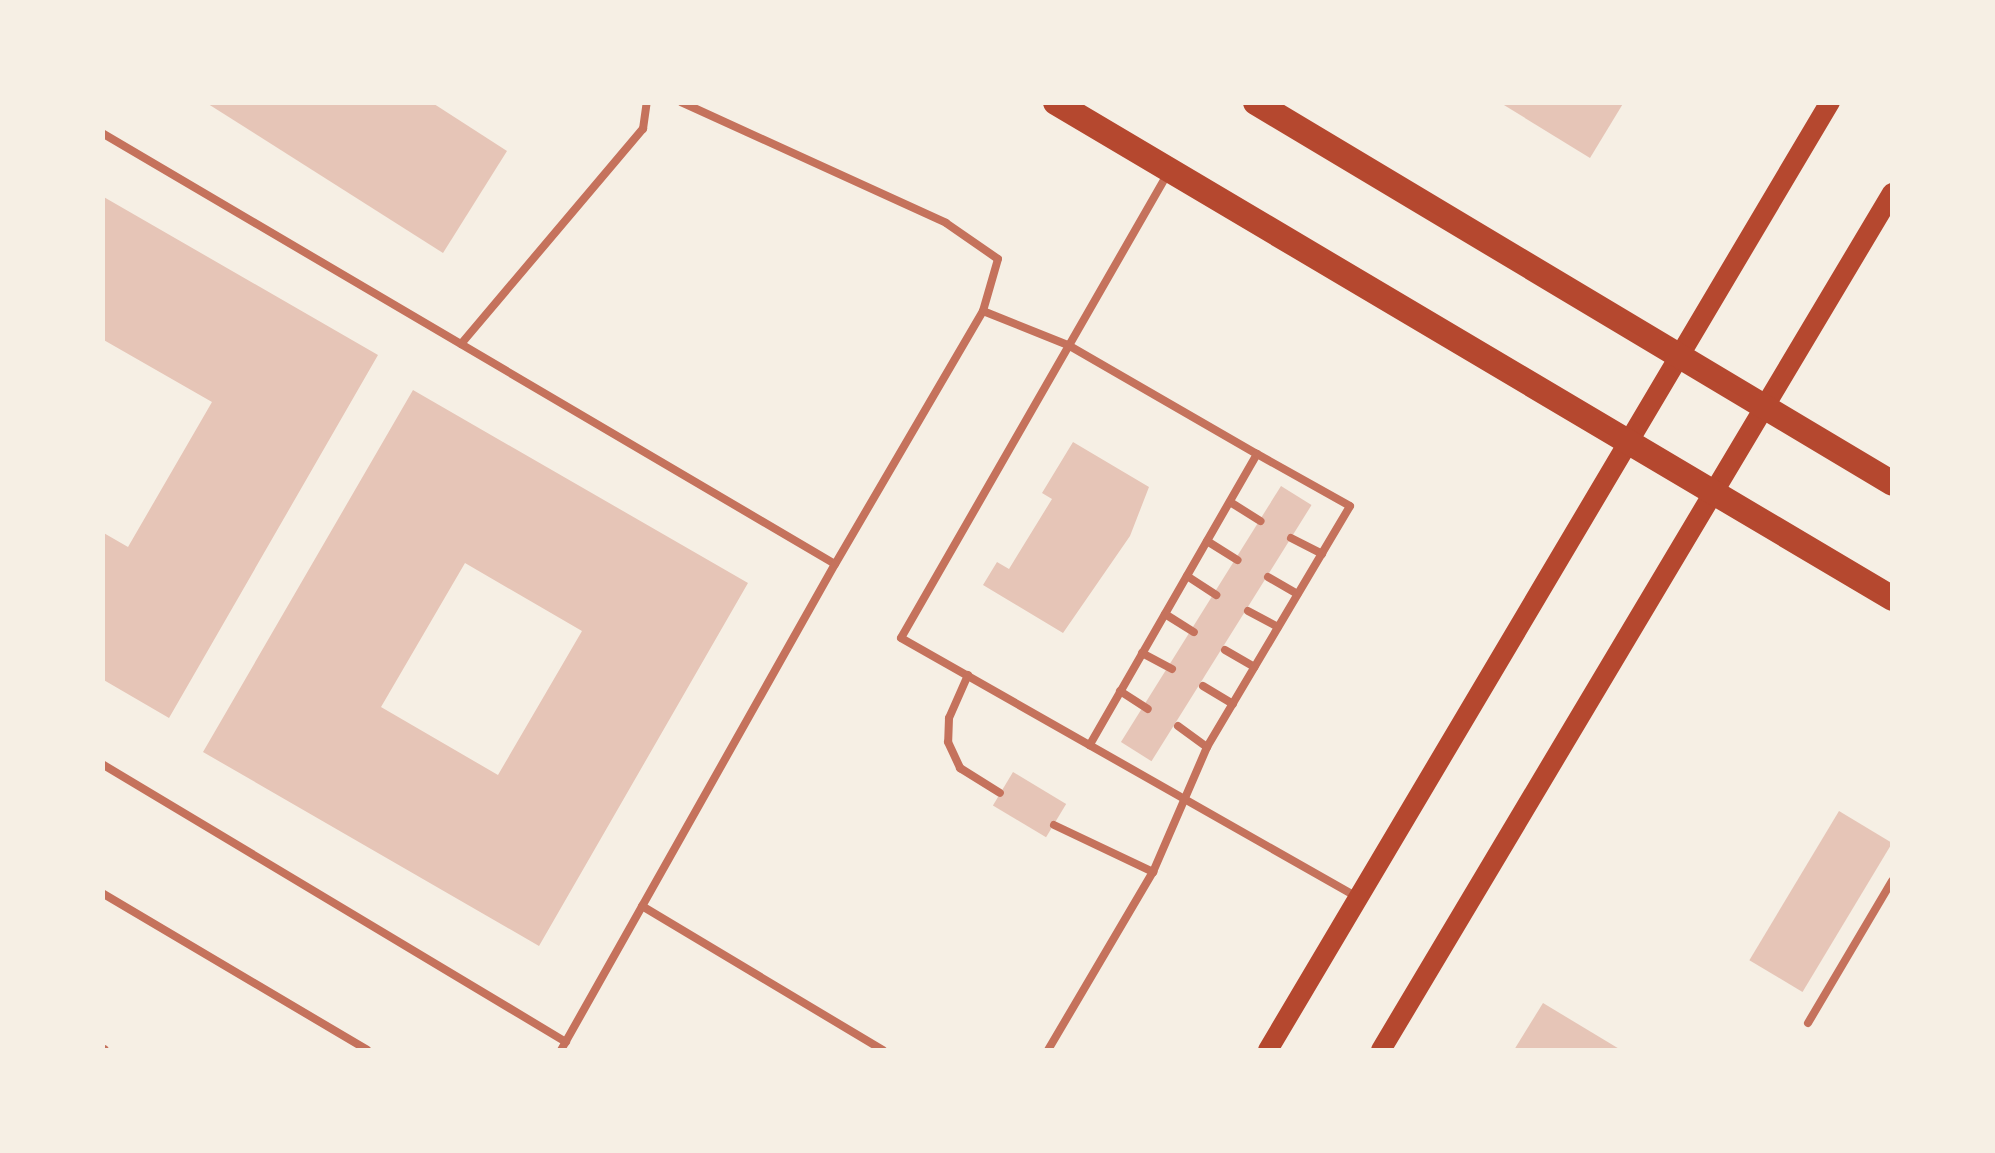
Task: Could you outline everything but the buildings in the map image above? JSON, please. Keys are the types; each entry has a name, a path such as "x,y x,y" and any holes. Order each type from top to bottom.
{"main road":[{"path":"1055,102 1892,598"},
{"path":"1255,102 1892,482"},
{"path":"1268,1050 1830,102"},
{"path":"1381,1050 1892,193"}],"lane":[{"path":"461,344 643,129 648,102"},
{"path":"102,764 563,1046 834,564 983,311 998,258 946,223 681,102"},
{"path":"102,133 834,564"},
{"path":"1170,170 901,638 1357,896"},
{"path":"983,311 1068,345 1350,506 1207,748 1188,802 1153,872 1048,1050"},
{"path":"1090,745 1257,454"},
{"path":"1230,502 1261,521"},
{"path":"1290,538 1322,554"},
{"path":"1207,541 1238,560"},
{"path":"1187,576 1216,595"},
{"path":"1268,577 1298,594"},
{"path":"1248,612 1278,627"},
{"path":"1166,614 1194,632"},
{"path":"1224,650 1255,668"},
{"path":"1142,653 1172,669"},
{"path":"968,675 949,718 948,742 960,768 1000,793"},
{"path":"1202,686 1233,704"},
{"path":"1120,692 1148,709"},
{"path":"1178,726 1207,748"},
{"path":"1054,825 1153,872"},
{"path":"1808,1023 1892,881"},
{"path":"102,893 367,1050"},
{"path":"642,906 883,1050"}]}
